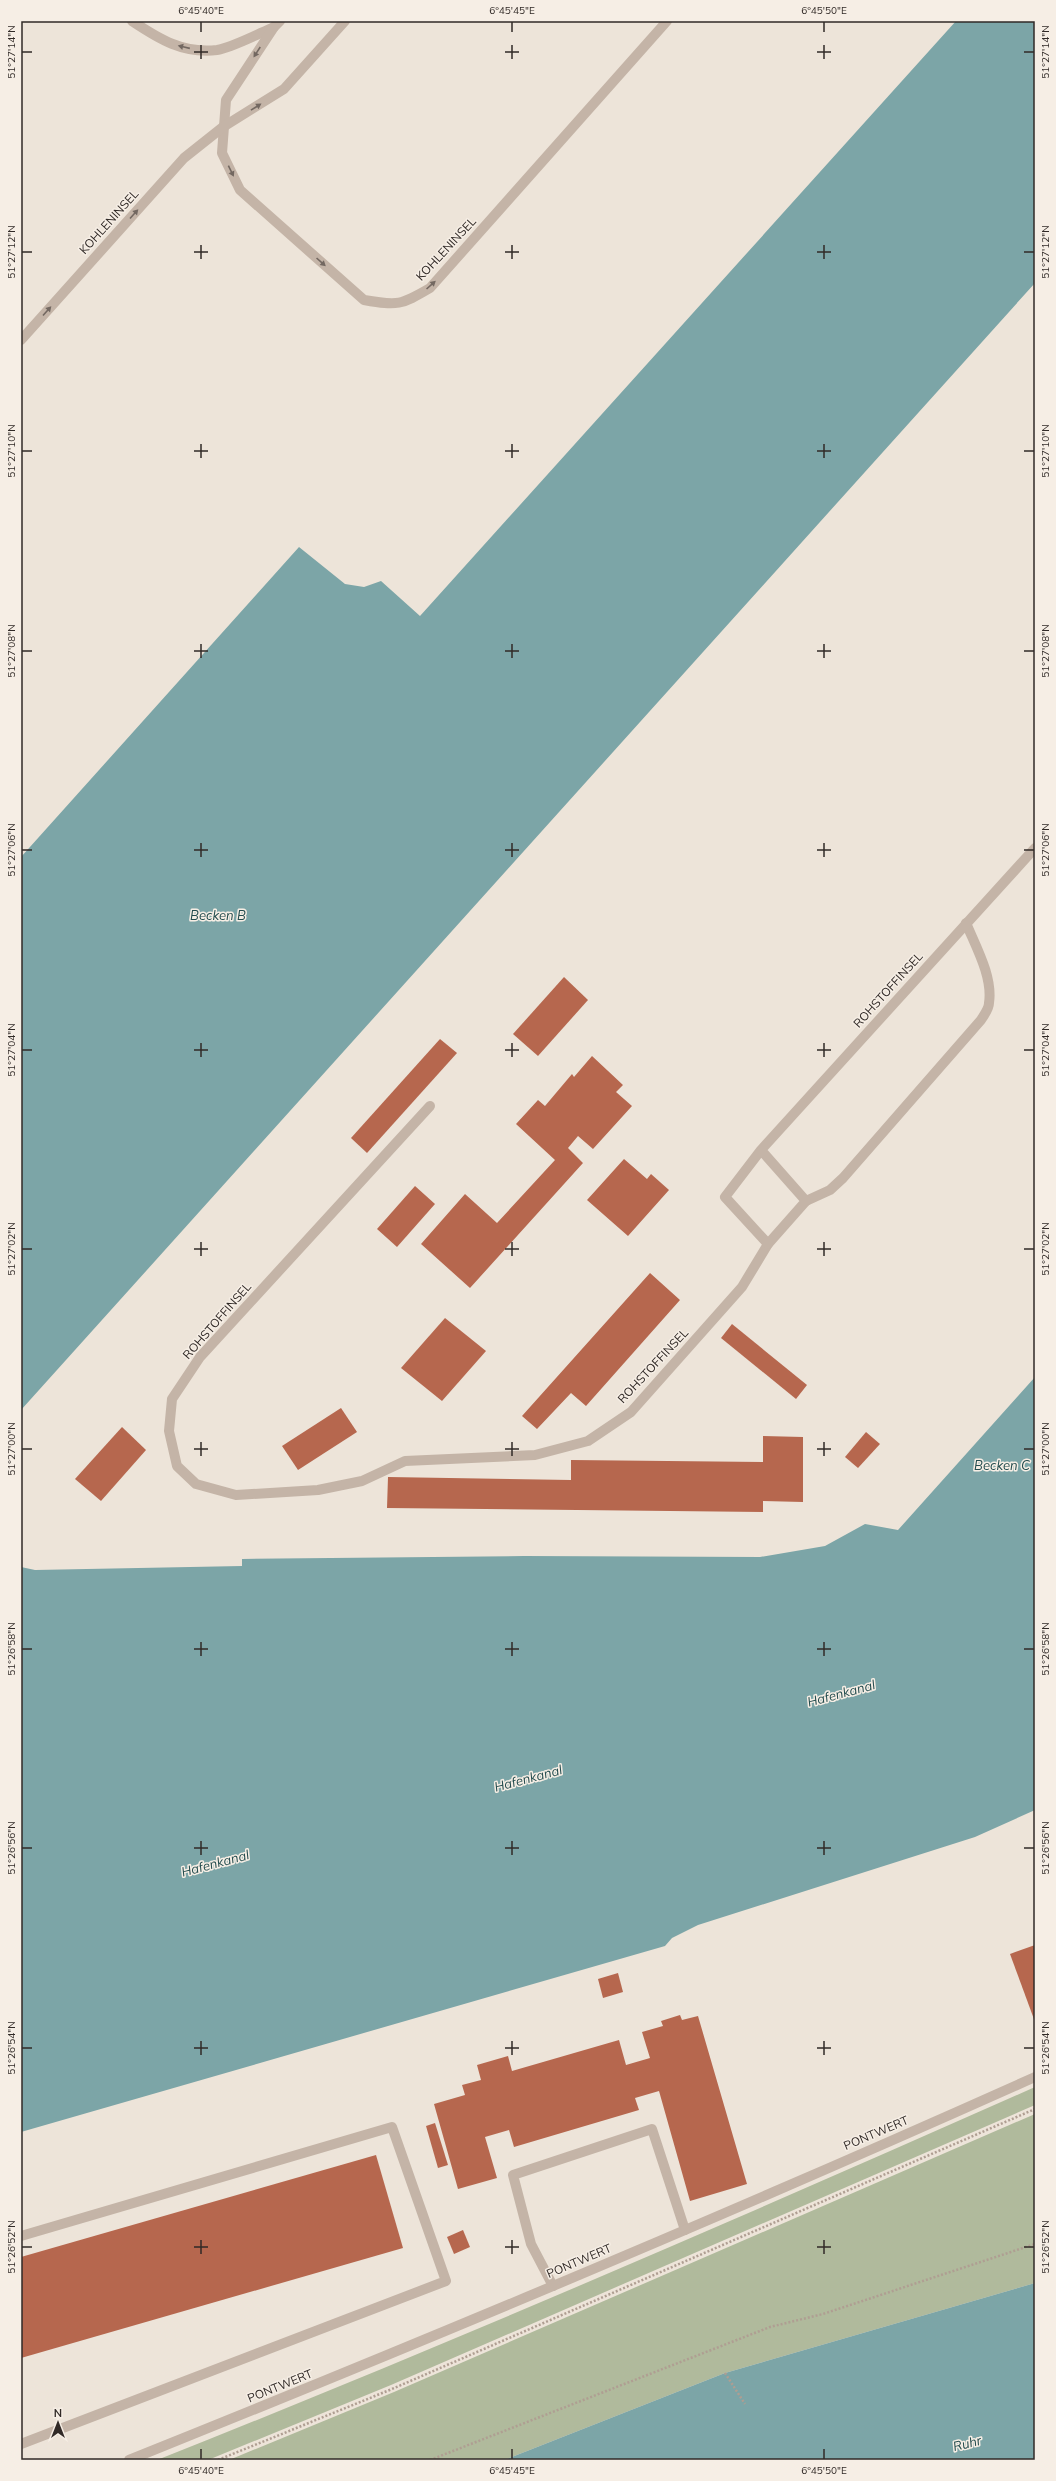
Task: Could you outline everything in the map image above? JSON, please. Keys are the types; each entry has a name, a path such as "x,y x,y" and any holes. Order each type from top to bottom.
{"street":[{"name":"KOHLENINSEL","path":"132,21 161,41 187,49 218,50 277,24"},
{"name":"KOHLENINSEL","path":"21,340 184,158 222,128 284,89 345,21"},
{"name":"KOHLENINSEL","path":"277,24 226,100 222,128 222,153 240,190 364,300 391,305 405,302 430,288 668,21"},
{"name":"ROHSTOFFINSEL","path":"768,1244 725,1196 761,1150 1035,848"},
{"path":"761,1150 806,1201 830,1190 843,1178 984,1015 989,1005 989,989 980,956 966,923"},
{"name":"ROHSTOFFINSEL","path":"430,1106 200,1357 172,1399 169,1431 177,1466 196,1484 236,1495 318,1490 362,1481 405,1461 535,1455 588,1441 631,1412 742,1287 768,1244 806,1201"},
{"name":"PONTWERT","path":"129,2460 553,2286 1035,2077"},
{"path":"21,2236 392,2127 446,2281 21,2444"},
{"path":"553,2286 532,2244 513,2175 652,2129 685,2230"}],"path":[{"path":"218,2460 392,2389 1035,2109"},
{"path":"430,2460 770,2327 823,2314 1035,2244"},
{"path":"725,2373 745,2404"}],"green space":[{"path":"1035,2087 1035,2105 391,2385 208,2460 157,2460 488,2325"},
{"path":"1035,2114 1035,2283 725,2373 504,2460 229,2460 394,2392"}],"water":[{"name":"Becken B","path":"956,21 1035,21 1035,283 21,1410 21,857 299,547 345,584 364,587 381,581 420,616"},
{"path":"1035,1377 1035,1810 975,1837 698,1925 672,1938 665,1946 21,2132 21,1567 35,1570 242,1566 242,1559 524,1556 760,1557 825,1546 865,1524 898,1530"},
{"name":"Ruhr","path":"1035,2283 1035,2460 504,2460 725,2373"}],"building":[{"path":"564,977 588,1000 538,1056 513,1034"},
{"path":"440,1039 457,1053 367,1153 351,1138"},
{"path":"592,1056 623,1085 616,1092 632,1106 593,1149 578,1136 568,1148 583,1163 470,1288 421,1244 465,1194 497,1223 555,1160 516,1124 538,1100 545,1106 572,1074 574,1077"},
{"path":"624,1159 647,1179 651,1174 669,1190 628,1236 587,1200"},
{"path":"415,1186 435,1204 397,1247 377,1229"},
{"path":"650,1273 680,1300 586,1406 571,1393 537,1429 522,1416"},
{"path":"445,1318 486,1351 442,1401 401,1368"},
{"path":"732,1324 807,1385 796,1399 721,1338"},
{"path":"341,1408 357,1432 298,1470 282,1446"},
{"path":"122,1427 146,1450 101,1501 75,1479"},
{"path":"866,1432 880,1444 858,1468 845,1457"},
{"path":"763,1436 803,1437 803,1502 763,1501 763,1512 387,1508 388,1477 571,1480 571,1460 763,1462"},
{"path":"1035,1945 1035,2022 1010,1954"},
{"path":"618,1973 623,1992 603,1998 598,1979"},
{"path":"680,2015 682,2020 698,2016 747,2184 690,2201 659,2091 635,2098 639,2110 514,2147 509,2130 485,2137 497,2178 458,2189 434,2104 465,2095 462,2085 481,2080 477,2065 508,2056 512,2071 619,2040 626,2065 650,2058 642,2032 663,2026 661,2021"},
{"path":"435,2123 448,2165 438,2168 426,2126"},
{"path":"376,2155 403,2248 21,2358 21,2257"},
{"path":"463,2230 470,2247 454,2254 447,2237"}],"water label":[{"name":"Becken C","path":"1002,1465"},
{"name":"Hafenkanal","path":"841,1693"},
{"name":"Hafenkanal","path":"528,1778"},
{"name":"Hafenkanal","path":"215,1863"}]}
